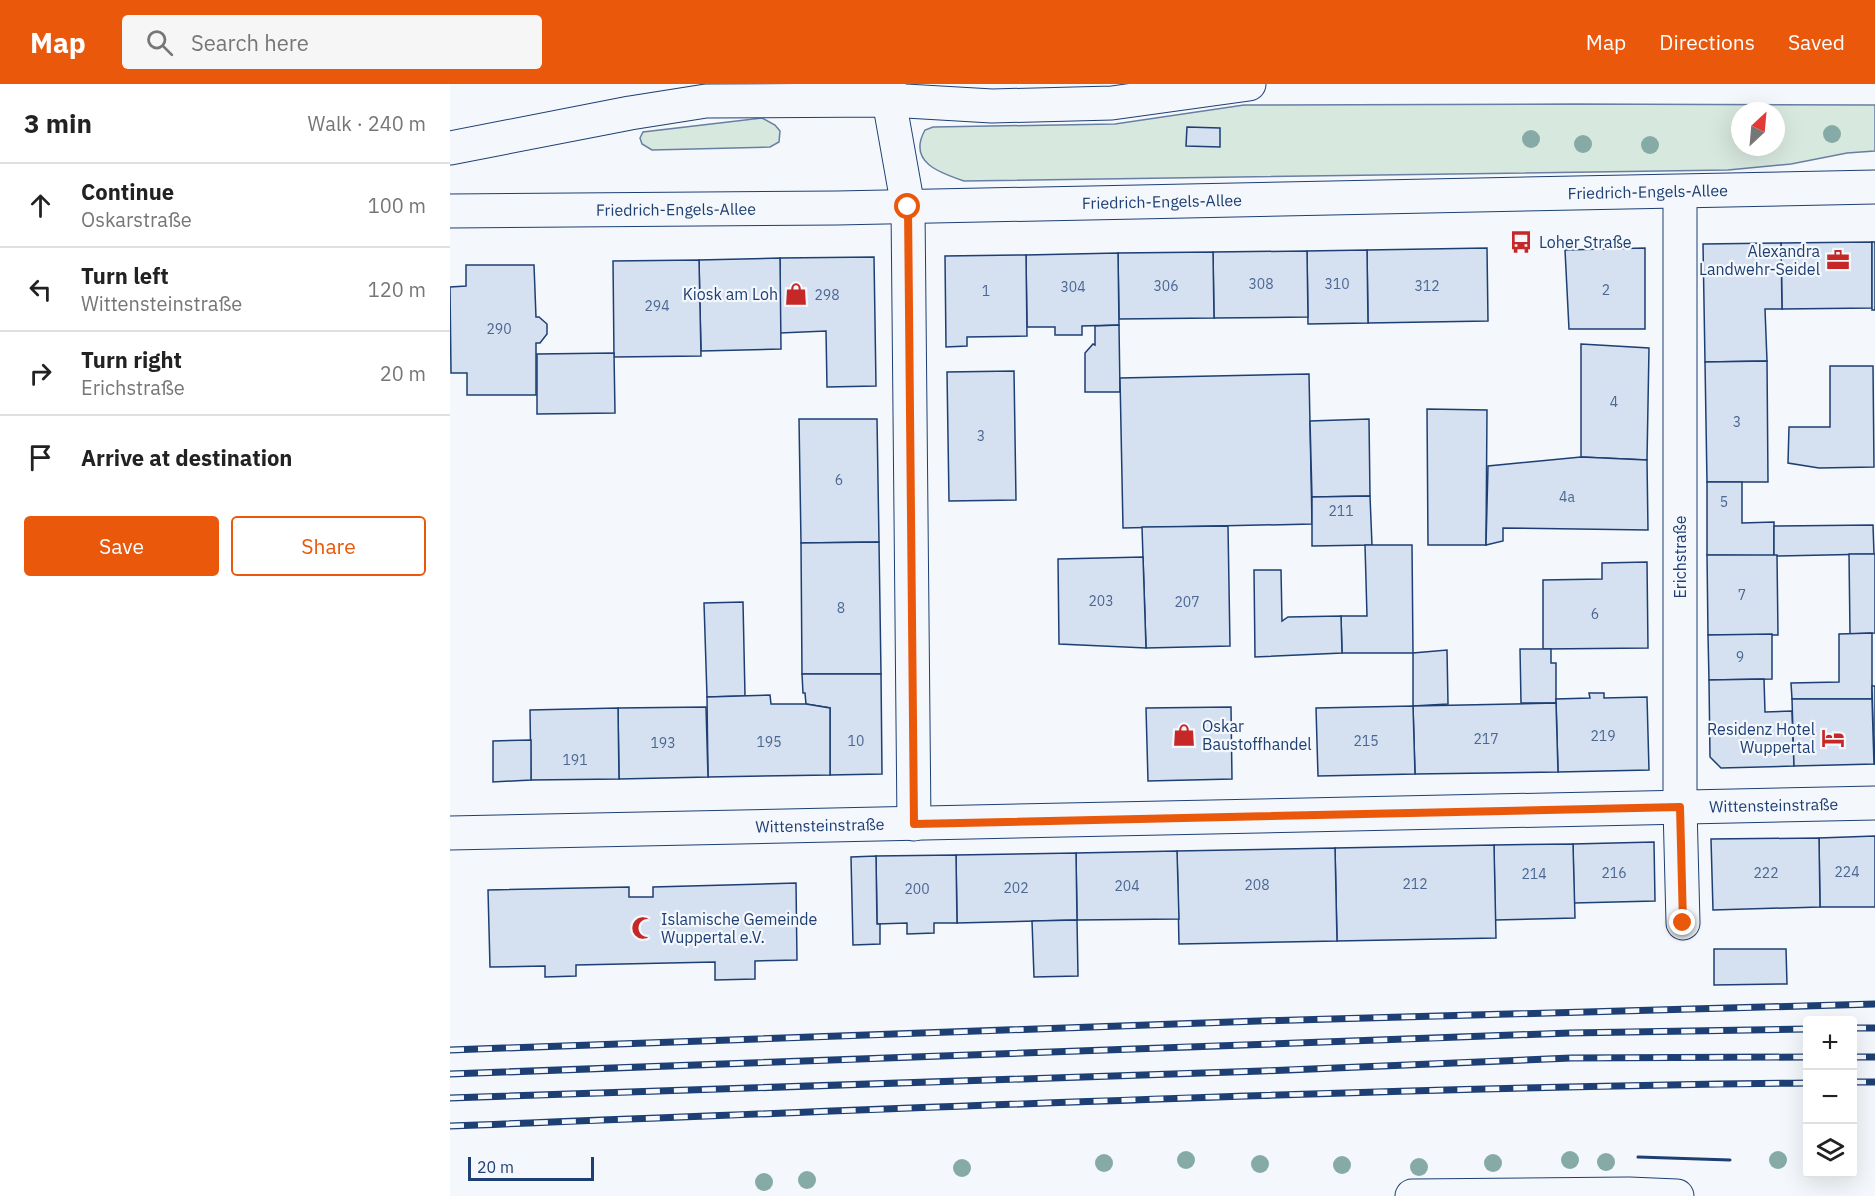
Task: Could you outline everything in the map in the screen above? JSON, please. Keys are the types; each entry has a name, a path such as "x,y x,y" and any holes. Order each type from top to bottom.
{"street":[{"path":"450,148 630,113 706,102 889,92 992,106 1112,103 1249,84"},
{"path":"889,92 908,207 914,824"},
{"name":"Friedrich-Engels-Allee","path":"450,211 908,207 1875,187"},
{"name":"Erichstraße","path":"1680,192 1680,807 1683,923"},
{"name":"Wittensteinstraße","path":"450,833 1875,803"},
{"path":"1413,1196 1629,1194 1677,1196"}],"shaded area":[{"path":"1244,105 1731,105 1731,156 1785,156 1785,105 1875,105 1875,151 1847,153 1791,164 1728,170 964,181 936,170 923,158 920,150 925,130 933,127 1115,124"},
{"path":"762,118 775,125 780,131 779,142 770,147 652,150 642,144 640,138 643,132"}],"building":[{"path":"1187,127 1220,128 1220,147 1186,146"},
{"path":"1872,242 1872,308 1782,309 1781,243"},
{"path":"1872,242 1875,242 1875,310 1872,310"},
{"path":"1781,243 1782,309 1765,309 1767,361 1705,362 1703,244"},
{"path":"1487,248 1488,321 1368,323 1367,250"},
{"path":"1645,248 1645,329 1569,329 1565,250"},
{"path":"1367,250 1368,323 1308,324 1307,251"},
{"path":"1307,251 1308,317 1214,318 1213,252"},
{"path":"1213,252 1214,318 1119,319 1118,253"},
{"path":"1118,253 1119,325 1082,326 1082,335 1055,335 1055,327 1027,327 1026,255"},
{"path":"1026,255 1027,336 967,337 967,346 946,347 945,256"},
{"path":"874,257 876,386 827,387 826,331 780,333 780,258"},
{"path":"780,258 781,349 701,351 699,260"},
{"path":"699,260 701,356 614,357 613,261"},
{"path":"466,265 534,265 536,317 547,324 547,334 540,343 536,343 536,395 467,395 467,373 451,373 450,287 466,286"},
{"path":"1119,325 1120,392 1085,392 1085,353 1093,344 1095,345 1095,326"},
{"path":"1581,344 1649,348 1647,460 1581,457"},
{"path":"614,353 615,413 537,414 537,354"},
{"path":"1767,361 1768,482 1707,482 1705,362"},
{"path":"1830,366 1873,366 1874,467 1819,468 1788,463 1789,427 1830,427"},
{"path":"1014,371 1016,500 949,501 947,372"},
{"path":"1309,374 1312,524 1123,528 1120,378"},
{"path":"1427,409 1487,410 1486,545 1428,545"},
{"path":"799,419 877,419 879,542 801,543"},
{"path":"1369,419 1370,496 1312,497 1310,421"},
{"path":"1581,457 1647,460 1648,530 1503,528 1503,541 1486,545 1488,466"},
{"path":"1707,482 1742,482 1742,523 1774,522 1774,556 1707,555"},
{"path":"1370,496 1372,545 1312,546 1312,497"},
{"path":"1873,525 1874,554 1774,556 1774,526"},
{"path":"1228,526 1230,646 1146,648 1142,527"},
{"path":"879,542 881,674 802,674 801,543"},
{"path":"1365,545 1412,545 1413,653 1342,653 1341,616 1367,616"},
{"path":"1849,554 1875,554 1875,633 1850,634"},
{"path":"1707,555 1777,555 1778,635 1708,635"},
{"path":"1143,557 1146,648 1059,644 1058,559"},
{"path":"1647,562 1648,648 1543,649 1543,580 1602,579 1602,563"},
{"path":"1254,570 1281,570 1282,621 1288,617 1341,616 1342,653 1255,657"},
{"path":"743,602 745,696 707,697 704,603"},
{"path":"1872,633 1872,699 1792,699 1791,683 1839,682 1839,634"},
{"path":"1772,634 1772,679 1709,680 1708,635"},
{"path":"1520,649 1551,649 1551,663 1556,663 1556,703 1521,703"},
{"path":"1447,650 1448,704 1413,706 1413,653"},
{"path":"802,674 881,674 882,774 830,775 830,708 806,704"},
{"path":"1764,679 1765,712 1792,711 1794,766 1721,768 1710,757 1709,680"},
{"path":"1872,686 1875,686 1875,764 1874,764"},
{"path":"1589,693 1604,693 1604,698 1647,697 1649,770 1558,772 1556,699 1590,698"},
{"path":"770,695 771,704 806,704 830,708 830,775 708,777 707,697"},
{"name":"Residenz Hotel Wuppertal","path":"1792,699 1872,699 1874,764 1794,766"},
{"path":"1556,703 1558,772 1415,774 1413,706"},
{"path":"1413,706 1415,774 1318,776 1316,708"},
{"path":"706,707 708,777 619,779 618,708"},
{"path":"1231,707 1232,779 1148,781 1146,708"},
{"path":"618,708 619,779 531,780 530,710"},
{"path":"531,740 531,780 493,782 493,741"},
{"path":"1875,836 1875,907 1820,907 1819,838"},
{"path":"1819,838 1820,907 1713,910 1711,839"},
{"path":"1654,842 1655,901 1574,903 1573,844"},
{"path":"1573,844 1575,918 1495,920 1494,845"},
{"path":"1494,845 1496,938 1337,941 1335,848"},
{"path":"1335,848 1337,941 1179,944 1177,851"},
{"path":"1177,851 1179,919 1077,920 1076,853"},
{"path":"1076,853 1077,920 957,923 956,855"},
{"path":"956,855 957,923 934,923 934,933 907,934 907,923 877,924 876,856"},
{"path":"876,856 877,924 880,924 880,944 853,945 851,857"},
{"name":"Islamische Gemeinde Wuppertal e.V.","path":"796,883 797,960 755,961 755,979 715,980 715,962 576,965 576,976 545,977 545,966 490,967 488,890 629,887 629,897 653,897 653,887"},
{"path":"1077,920 1078,976 1034,977 1032,921"},
{"path":"1714,949 1786,949 1787,984 1714,985"}],"railway":[{"path":"450,1050 1258,1021 1875,1004"},
{"path":"1857,1028 1875,1028"},
{"path":"450,1074 1570,1033 1803,1029"},
{"path":"450,1098 1262,1071 1571,1058 1803,1057"},
{"path":"1857,1057 1875,1057"},
{"path":"1857,1082 1875,1082"},
{"path":"450,1126 1298,1094 1803,1083"}],"wall":[{"path":"1638,1157 1730,1160"}],"place":[{"name":"Loher Straße","path":"1521,242"},
{"name":"Alexandra Landwehr-Seidel","path":"1838,260"},
{"name":"Kiosk am Loh","path":"796,294"},
{"name":"Oskar Baustoffhandel","path":"1184,735"},
{"name":"Residenz Hotel Wuppertal","path":"1833,738"},
{"name":"Islamische Gemeinde Wuppertal e.V.","path":"643,928"}],"route":[{"path":"908,207 914,824 1680,807 1683,923"}]}
